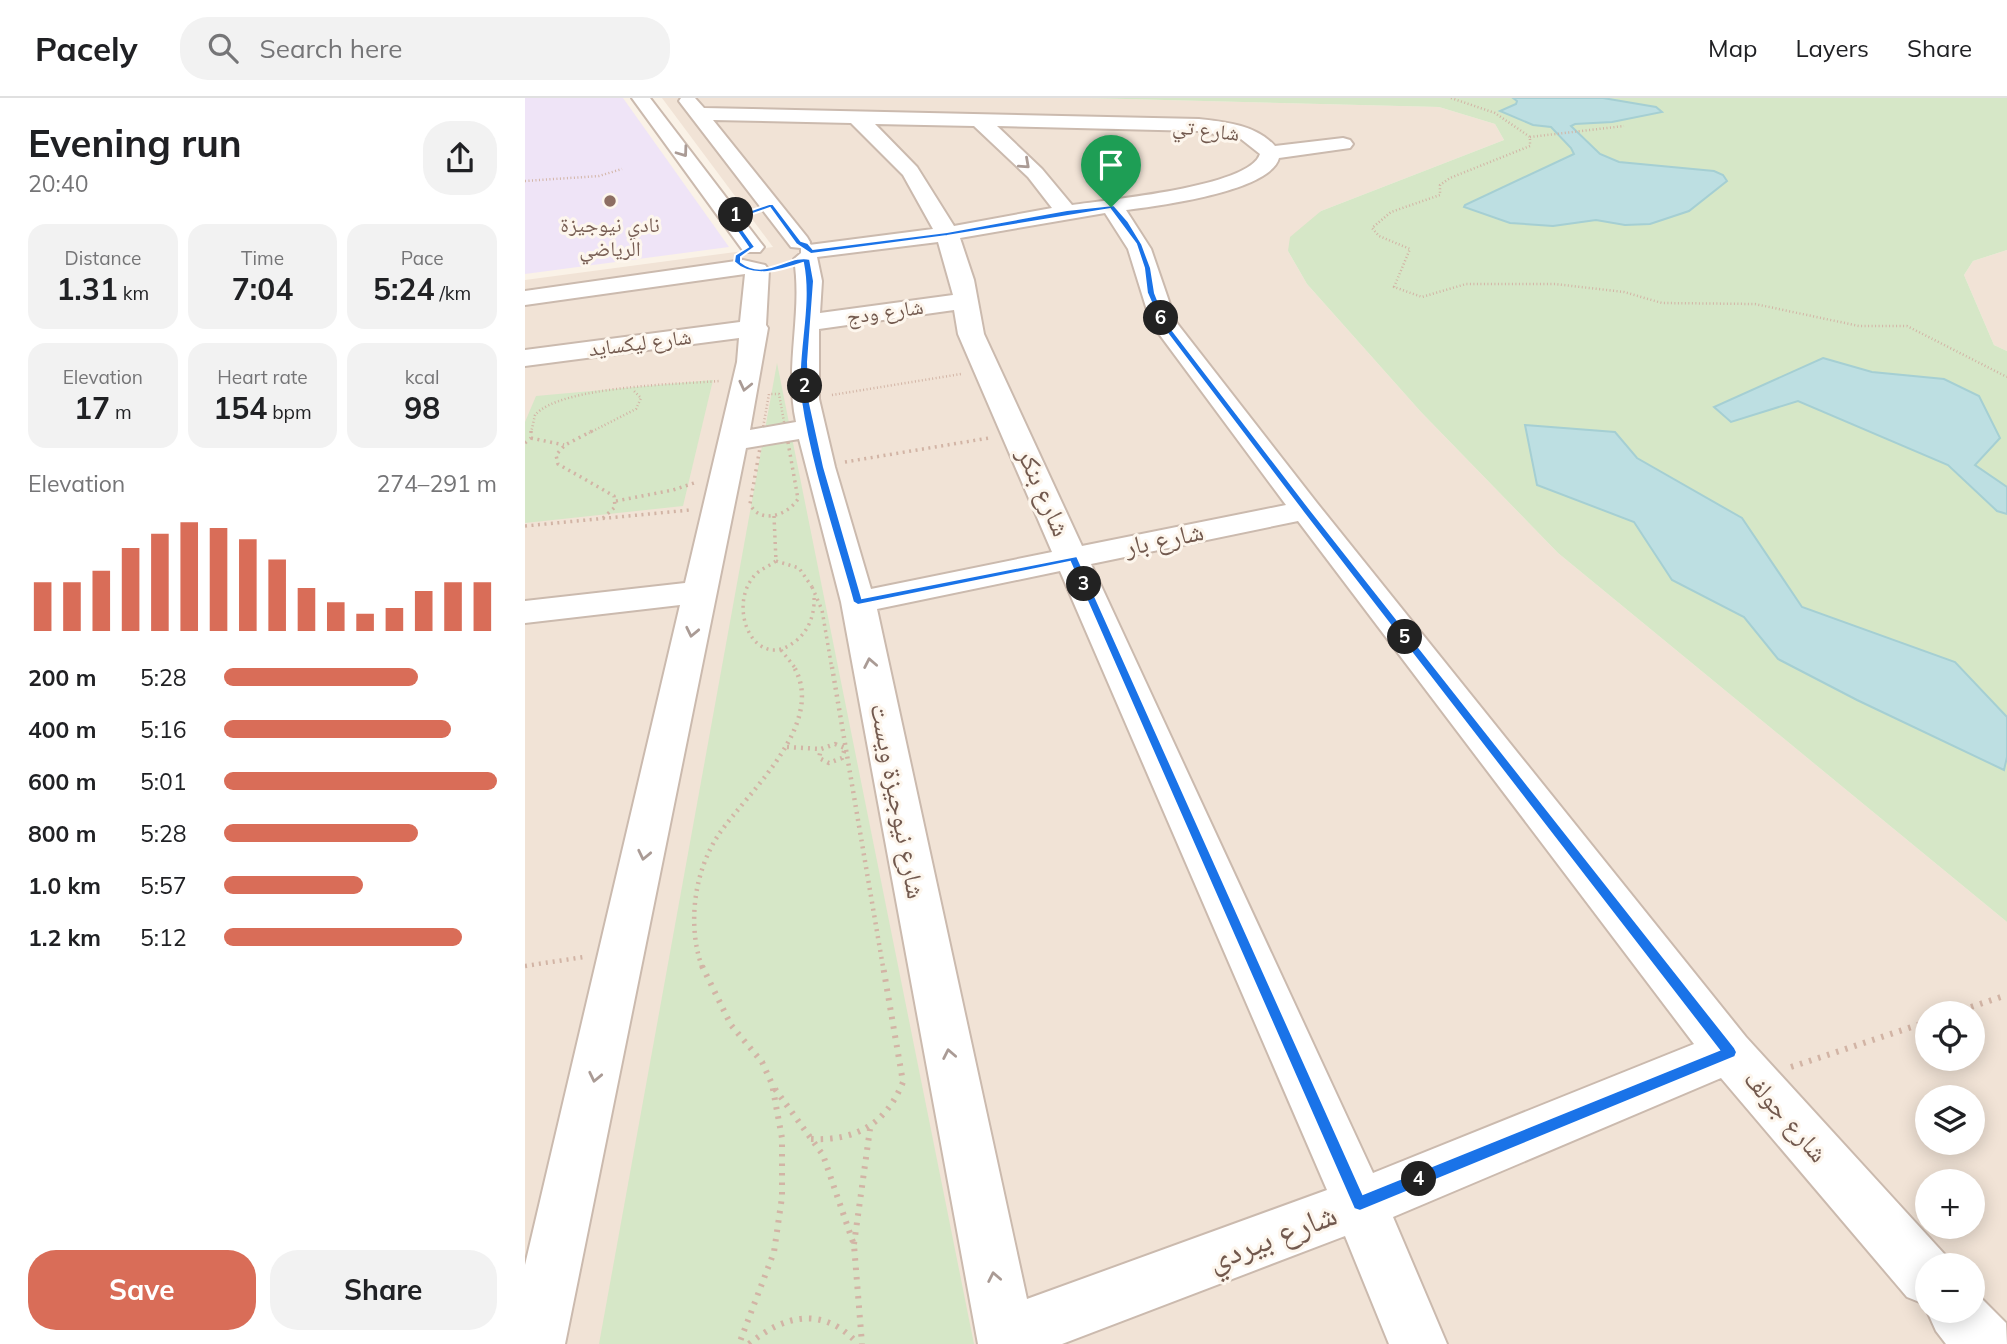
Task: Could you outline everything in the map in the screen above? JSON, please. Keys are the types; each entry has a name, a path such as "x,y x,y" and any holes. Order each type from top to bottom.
{"street":[{"path":"641,98 728,214 775,259"},
{"path":"536,1344 747,378 755,328 754,282 775,259 771,205 685,98"},
{"name":"شارع تي","path":"679,270 775,259 947,234 1087,209 1162,200 1255,174 1267,164 1270,153 1263,143 1248,135 1226,128 1199,125 699,114"},
{"name":"شارع بنكر","path":"857,118 899,155 931,199 947,234 962,282 971,334 986,370 1017,433 1360,1204 1418,1344"},
{"name":"شارع جولف","path":"979,121 1035,173 1087,209 1126,222 1139,244 1148,268 1151,293 1164,323 1306,510 1741,1066 1915,1263"},
{"path":"1029,121 1044,140"},
{"path":"1270,153 1343,144"},
{"path":"1074,188 1087,209"},
{"path":"728,214 750,213 771,205"},
{"name":"شارع نيوجيزة ويست","path":"775,259 810,281 806,323 808,414 858,602 1007,1340"},
{"path":"525,286 679,270"},
{"path":"525,298 679,270"},
{"name":"شارع ودج","path":"806,323 964,301"},
{"name":"شارع ليكسايد","path":"525,358 755,328"},
{"path":"726,473 808,414"},
{"name":"شارع بار","path":"858,602 1306,510"},
{"path":"525,612 701,592"},
{"name":"شارع بيردي","path":"1007,1340 1360,1204 1741,1066"},
{"path":"1967,1323 1986,1344"}],"path":[{"path":"1451,98 1495,113 1530,137 1624,126"},
{"path":"1530,137 1530,146 1521,152 1506,159 1465,169 1440,186 1440,195 1391,212 1371,228 1379,236 1410,249 1394,287 1422,297 1466,284 1555,284 1624,292 1662,303 1755,304 1859,326 1907,326 2007,377"},
{"path":"525,181 599,176 622,169"},
{"path":"808,414 986,370"},
{"path":"525,443 531,438 535,414 564,397 747,378"},
{"path":"616,501 609,492 558,464 556,455 565,445 636,409 641,398 633,390"},
{"path":"820,467 1017,433"},
{"path":"531,438 565,445"},
{"path":"616,501 673,490 726,473"},
{"path":"525,526 603,518 726,473"},
{"path":"603,518 610,513 616,501"},
{"path":"774,516 776,561"},
{"path":"811,1139 830,1141 851,1138 870,1129 898,1100 903,1082 822,610 812,587 803,569 789,562 776,561 757,572 745,588 740,614 744,629 757,646 765,650 781,650 795,644 810,623 815,601 812,587"},
{"path":"781,650 798,674 801,685 797,714 787,747 719,834 697,892 693,926 695,945 736,1033 762,1060 774,1087 823,1155 854,1245"},
{"path":"787,747 821,749 835,744 845,748"},
{"path":"821,749 819,758 829,763 842,758 845,748"},
{"path":"525,966 623,952"},
{"path":"1985,1002 2007,995"},
{"path":"1741,1066 1915,1025"},
{"path":"739,1344 768,1274 784,1192 781,1122 774,1087"},
{"path":"860,1344 854,1245 870,1129"},
{"path":"750,1344 771,1327 789,1320 807,1318 824,1319 839,1325 860,1344"}],"shaded area":[{"name":"نادي نيوجيزة الرياضي","path":"525,98 623,98 729,247 525,274"},
{"path":"662,98 1087,98 1439,107 1495,124 1504,140 1321,211 1288,251 1307,284 1421,412 1558,553 2007,922 2007,1344 525,1344 525,280 773,247"},
{"path":"2007,250 2007,351 1994,345 1964,275 1973,261"}],"green space":[{"path":"1087,98 2007,98 2007,250 1973,261 1964,275 1994,345 2007,351 2007,922 1558,553 1421,412 1307,284 1288,251 1290,237 1321,211 1504,140 1495,124 1439,107"},
{"path":"777,363 974,1344 599,1344"},
{"path":"713,380 683,506 525,523 525,422 536,396"}],"water":[{"path":"1513,98 1603,98 1656,107 1662,112 1612,122 1571,126 1600,154 1619,162 1714,171 1723,175 1727,181 1689,211 1650,224 1625,225 1596,220 1553,226 1510,223 1464,207 1574,154 1551,127 1533,125 1500,111 1516,104 1517,101"},
{"path":"1823,358 1872,372 1944,379 1979,396 2000,438 1975,465 2007,487 2007,514 1997,511 1948,465 1798,401 1731,422 1714,407"},
{"path":"1525,425 1615,432 1637,458 1742,518 1802,607 1955,662 2007,717 2007,757 2004,770 1778,659 1744,617 1672,580 1634,522 1537,485"}],"place":[{"name":"نادي نيوجيزة الرياضي","path":"610,201"}],"route":[{"path":"771,205 799,243 806,244 811,251 947,234 1067,212 1111,207 1126,222 1139,244 1148,268 1151,293 1164,323 1306,510 1730,1052 1360,1204 1073,558 858,602 820,467 805,399 804,362 810,281 806,259 779,269 757,270 743,267 737,262 737,257 752,247 728,214 750,213 771,205"}]}
